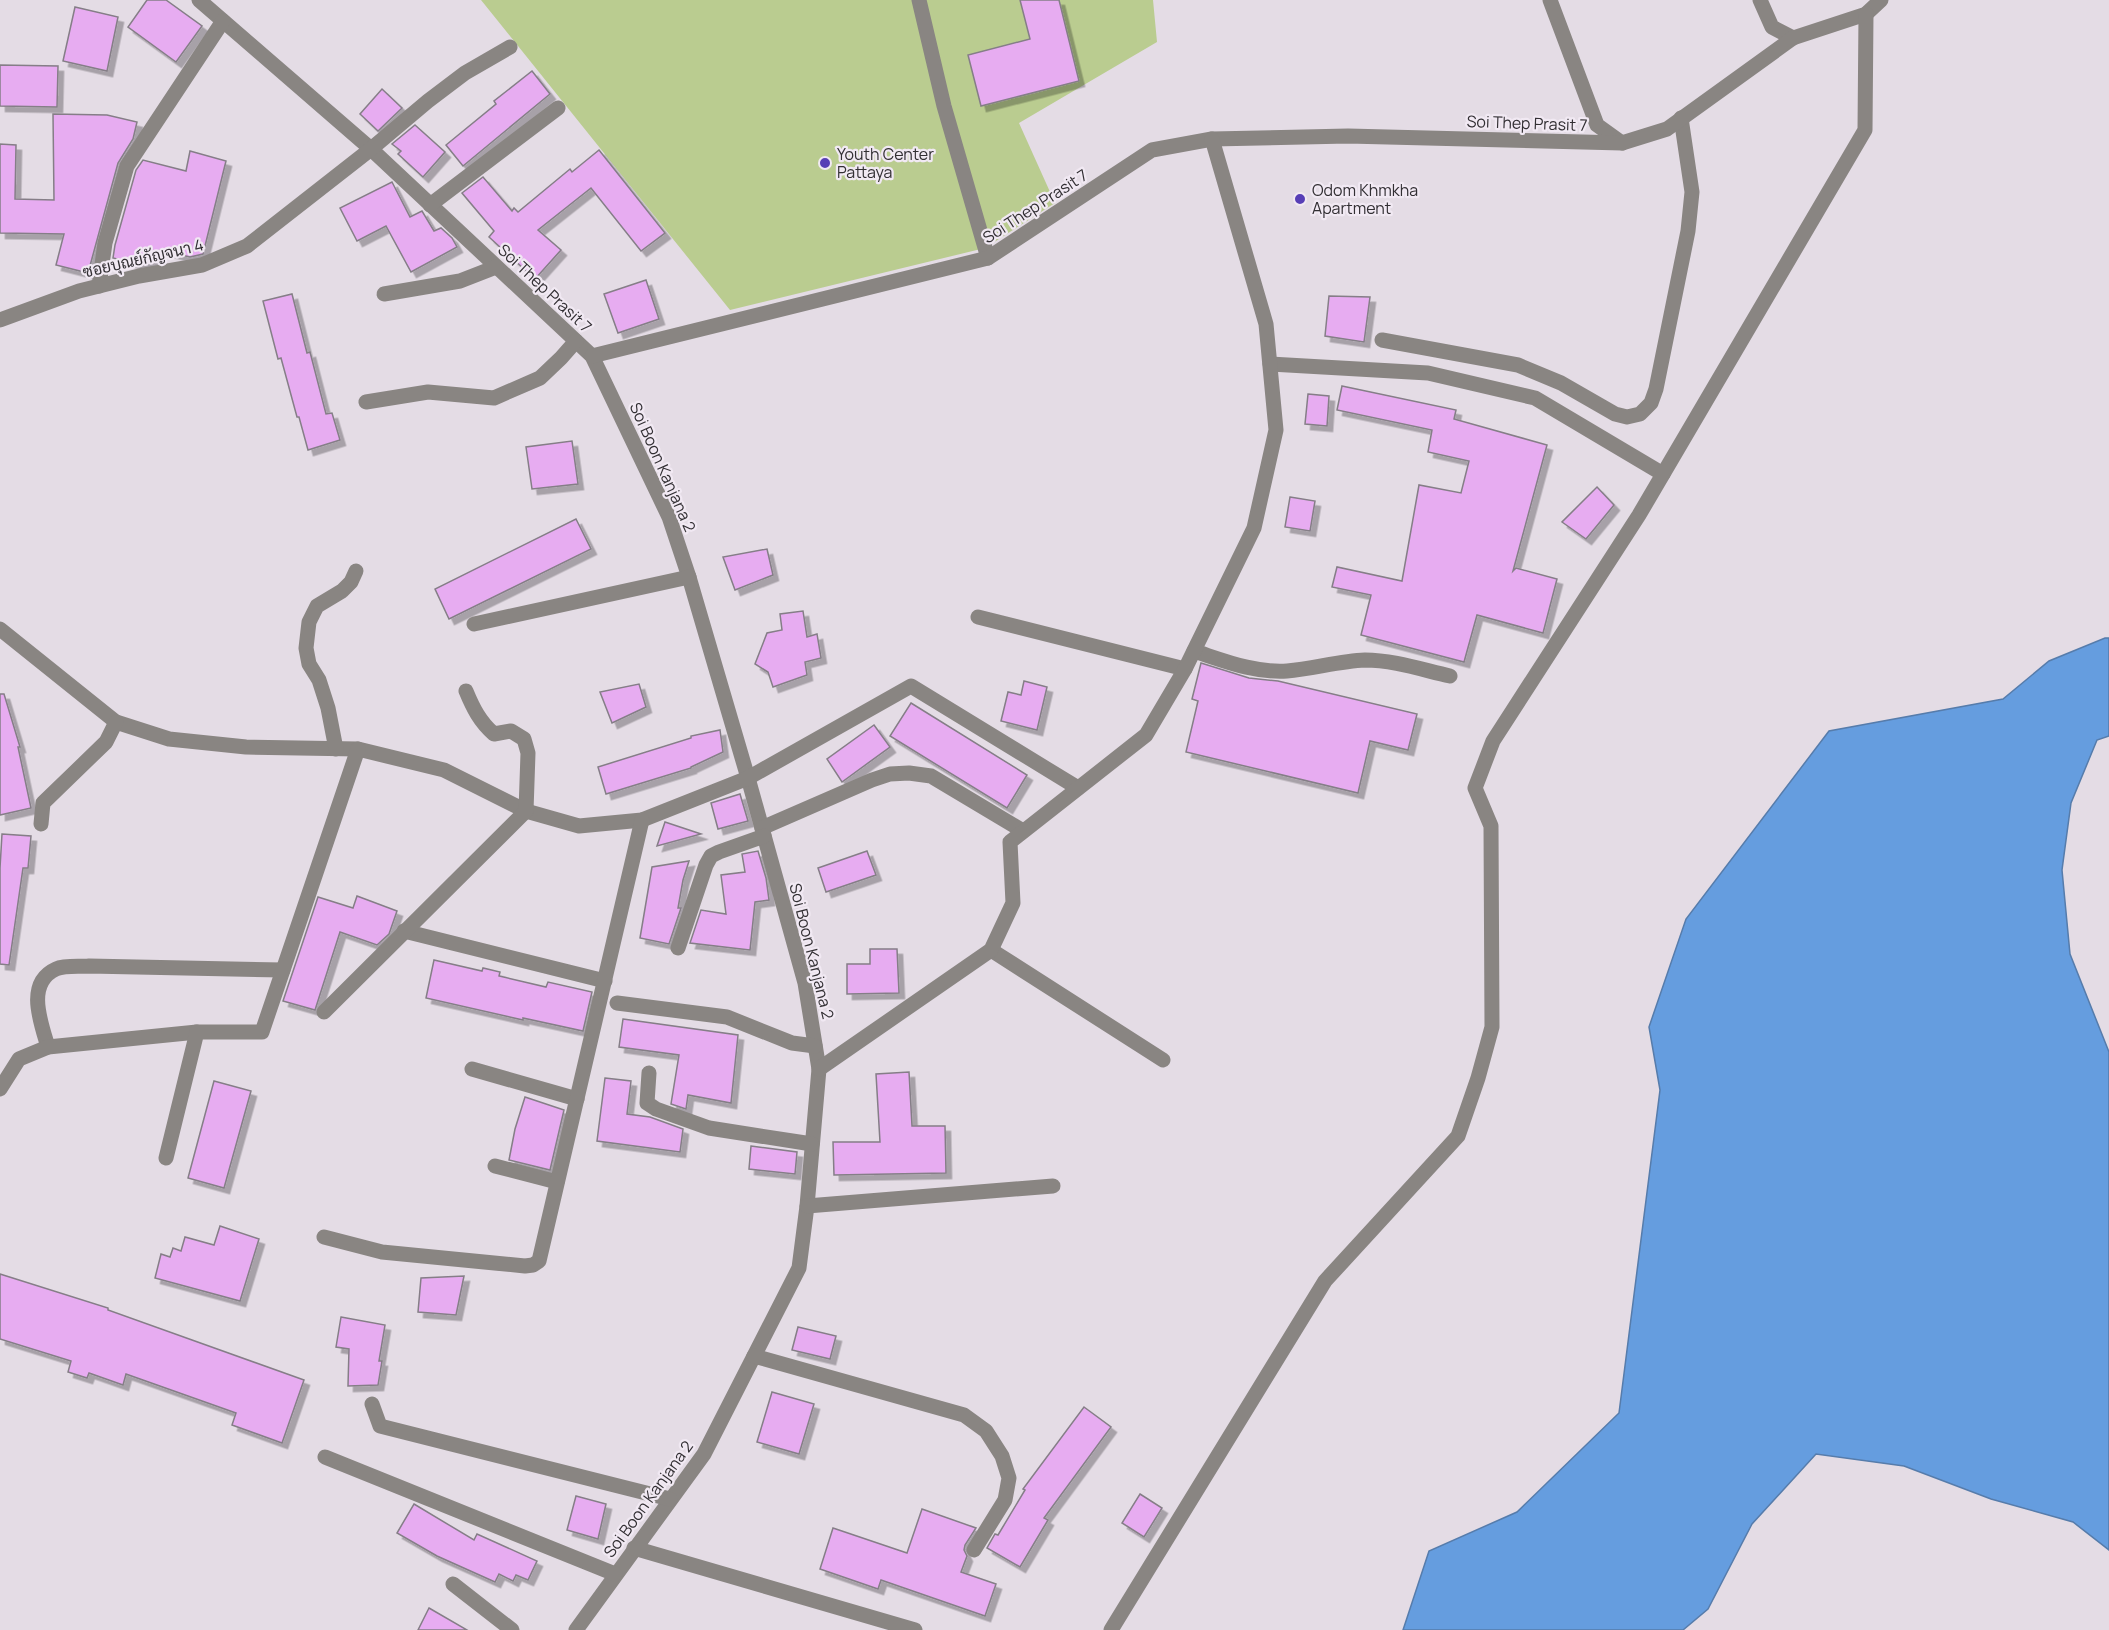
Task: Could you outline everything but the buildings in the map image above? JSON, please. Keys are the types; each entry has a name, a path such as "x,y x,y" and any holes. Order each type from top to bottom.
{"street":[{"name":"Soi Thep Prasit 7","path":"199,0 371,149 592,356 988,258 1152,150 1212,139 1348,136 1622,143 1667,129 1722,92 1792,38 1866,14 1881,0"},
{"path":"919,0 944,106 988,258"},
{"path":"1550,0 1597,125 1622,143"},
{"path":"1760,0 1772,27 1792,38"},
{"path":"1111,1630 1324,1281 1458,1136 1478,1078 1492,1027 1491,826 1475,788 1493,741 1639,515 1864,130 1866,14"},
{"path":"99,286 105,243 127,166 223,21"},
{"name":"ซอยบุณย์กัญจนา 4","path":"0,320 79,291 201,265 247,246 371,149 428,100 465,73 510,47"},
{"path":"430,205 558,108"},
{"path":"1382,340 1518,365 1561,383 1615,414 1627,417 1640,414 1652,403 1656,389 1688,231 1692,192 1682,118"},
{"path":"819,1069 990,950 1012,903 1010,842 1146,735 1185,669 1254,528 1276,430 1266,324 1212,139"},
{"path":"384,294 460,281 496,267"},
{"path":"366,402 428,392 494,398 540,378 576,341"},
{"name":"Soi Boon Kanjana 2","path":"576,1630 704,1454 799,1268 819,1069 805,983 689,577 669,517 592,356"},
{"path":"1270,364 1428,373 1535,398 1663,474"},
{"path":"336,749 328,708 319,680 309,664 306,648 309,622 317,606 342,591 351,582 356,571"},
{"path":"474,624 689,577"},
{"path":"978,616 1185,669"},
{"path":"0,629 116,722 169,739 246,747 358,749 444,770 526,811 579,826 642,820 748,778 911,686 1078,788"},
{"path":"1194,651 1233,664 1261,670 1287,671 1364,660 1387,662 1450,676"},
{"path":"324,1012 526,811 528,753 524,740 511,731 494,734 484,726 466,691"},
{"path":"41,824 43,803 106,742 116,722"},
{"path":"0,1089 19,1059 48,1047 197,1032 262,1032 358,749"},
{"path":"678,948 711,856 872,780 890,774 909,773 931,776 1023,831"},
{"path":"324,1237 382,1252 525,1266 539,1261 642,820"},
{"path":"404,931 605,981"},
{"path":"990,950 1163,1060"},
{"path":"48,1047 39,1015 38,991 46,975 58,968 89,966 283,970"},
{"path":"617,1003 727,1017 792,1043 815,1046"},
{"path":"166,1158 197,1032"},
{"path":"472,1069 577,1099"},
{"path":"650,1073 647,1103 656,1109 709,1128 812,1144"},
{"path":"495,1166 558,1182"},
{"path":"807,1206 1053,1186"},
{"path":"754,1356 964,1415 986,1431 1002,1455 1009,1478 1005,1500 974,1550"},
{"path":"372,1404 380,1426 670,1499"},
{"path":"325,1456 615,1574"},
{"path":"634,1548 915,1630"},
{"path":"453,1584 512,1630"}],"green space":[{"name":"Youth Center Pattaya","path":"481,0 1153,0 1157,42 1019,123 1055,203 985,248 730,310"}],"water":[{"path":"2109,638 2109,736 2097,740 2071,803 2062,870 2070,954 2109,1052 2109,1550 2073,1522 1991,1499 1904,1466 1816,1454 1752,1524 1708,1609 1683,1630 1403,1630 1429,1551 1517,1512 1619,1413 1660,1090 1649,1027 1686,919 1829,731 2003,699 2049,661"}],"place":[{"name":"Youth Center Pattaya","path":"825,163"},
{"name":"Odom Khmkha Apartment","path":"1300,199"}]}
